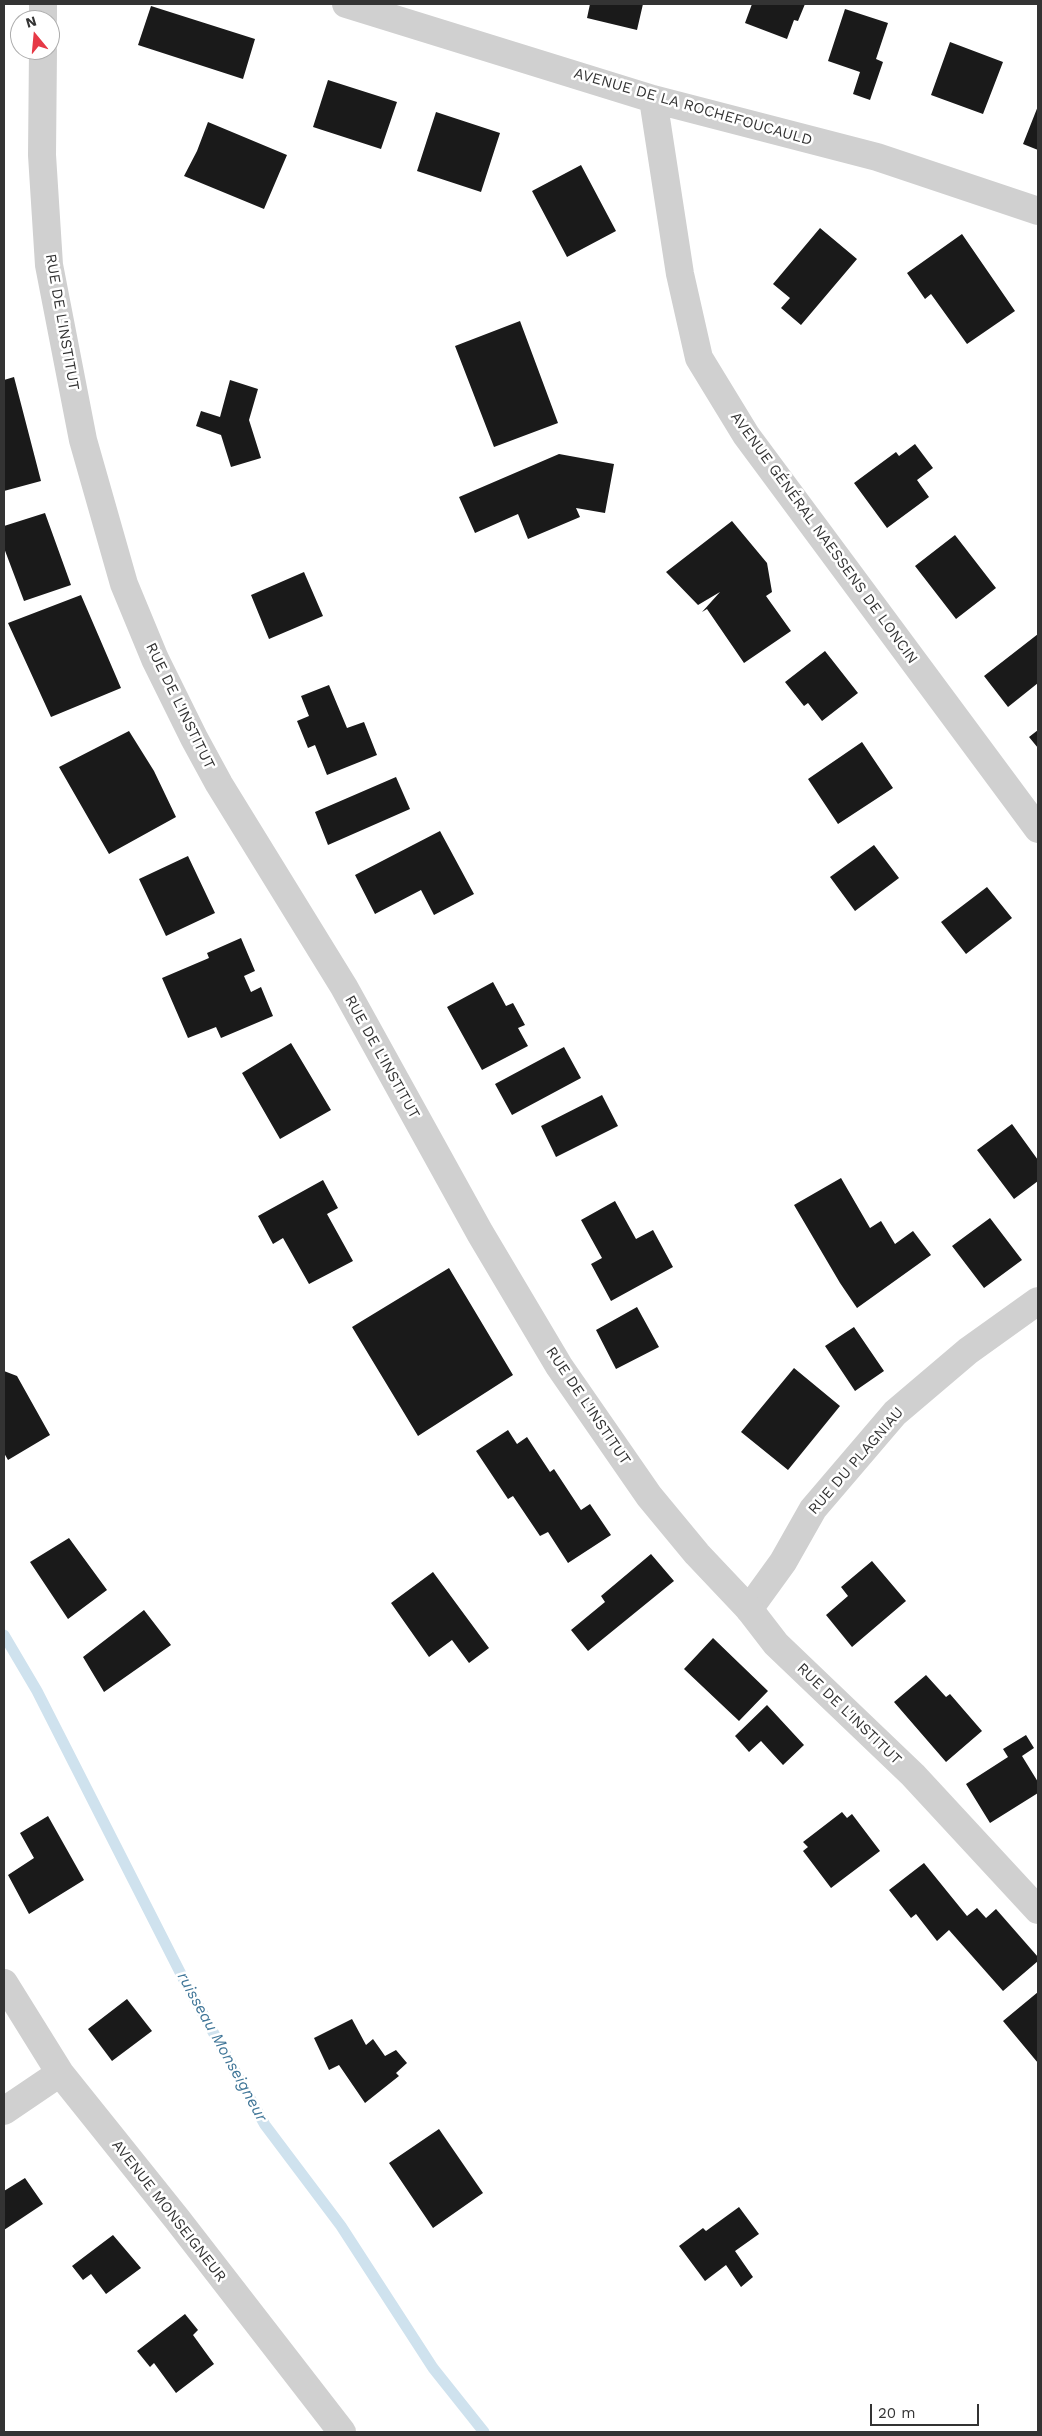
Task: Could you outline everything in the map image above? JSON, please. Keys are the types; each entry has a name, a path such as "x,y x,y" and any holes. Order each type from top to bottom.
{"street":[{"name":"AVENUE DE LA ROCHEFOUCAULD","path":"346,4 653,99 878,156 1038,211"},
{"name":"RUE DE L'INSTITUT","path":"43,60 42,155 49,265 83,440 124,584 156,659 194,738 219,784 344,988 471,1217 559,1366 649,1496 697,1554 749,1609 776,1644 913,1775 1038,1910"},
{"name":"AVENUE GÉNÉRAL NAESSENS DE LONCIN","path":"653,99 680,274 699,358 746,435 1038,830"},
{"name":"RUE DU PLAGNIAU","path":"749,1609 783,1562 813,1508 895,1413 968,1352 1038,1301"},
{"name":"AVENUE MONSEIGNEUR","path":"4,1983 60,2073 177,2219 342,2432"},
{"path":"4,2111 60,2073"}],"building":[{"path":"590,4 643,4 637,30 587,18"},
{"path":"752,4 805,4 798,21 794,20 787,39 745,23"},
{"path":"151,6 255,39 243,79 138,45"},
{"path":"845,9 888,23 876,59 883,62 870,100 853,94 860,72 828,61"},
{"path":"950,42 1003,62 983,114 931,95"},
{"path":"328,80 397,102 381,149 313,127"},
{"path":"1038,106 1038,150 1023,144"},
{"path":"436,112 500,133 481,192 417,171"},
{"path":"208,122 287,155 264,209 184,176 197,151"},
{"path":"581,165 616,231 567,257 532,191"},
{"path":"820,228 857,259 801,325 781,308 790,298 773,284"},
{"path":"962,234 1015,311 967,344 931,294 925,299 907,273"},
{"path":"520,321 558,423 494,447 455,346"},
{"path":"14,377 41,481 4,491 4,380"},
{"path":"230,380 258,389 249,420 261,458 231,467 221,435 196,426 201,411 220,417"},
{"path":"915,444 933,468 917,480 929,497 887,528 854,483 896,452 899,456"},
{"path":"559,454 614,464 605,513 576,508 580,517 528,539 518,514 475,533 459,497"},
{"path":"45,513 71,585 24,601 4,548 4,526"},
{"path":"732,521 767,563 772,592 766,596 791,631 744,663 707,609 702,612 720,592 698,605 666,572"},
{"path":"955,535 996,588 956,619 915,566"},
{"path":"304,572 323,616 269,639 251,595"},
{"path":"81,595 121,688 51,717 8,623"},
{"path":"1038,634 1038,683 1008,707 984,676"},
{"path":"825,651 858,693 822,721 808,703 804,706 785,682"},
{"path":"329,685 347,728 364,722 377,755 327,775 315,745 308,748 297,721 309,716 301,696"},
{"path":"1038,730 1038,748 1029,737"},
{"path":"129,731 154,771 176,817 109,854 59,767"},
{"path":"862,742 893,788 838,824 808,779"},
{"path":"396,777 410,809 328,845 315,812"},
{"path":"440,831 474,894 434,915 421,890 375,914 355,875"},
{"path":"874,845 899,878 855,911 830,877"},
{"path":"188,856 215,913 166,936 139,879"},
{"path":"987,887 1012,918 966,954 941,922"},
{"path":"241,938 255,971 244,976 251,992 261,987 273,1016 221,1038 216,1027 188,1038 162,978 209,958 207,953"},
{"path":"493,982 506,1006 513,1003 525,1025 518,1028 528,1046 482,1070 447,1007"},
{"path":"291,1043 331,1110 280,1139 242,1073"},
{"path":"564,1047 581,1078 512,1115 495,1084"},
{"path":"602,1095 618,1126 556,1157 541,1126"},
{"path":"1012,1124 1038,1160 1038,1181 1014,1199 977,1150"},
{"path":"841,1178 870,1228 881,1221 895,1244 913,1231 931,1255 857,1308 794,1205"},
{"path":"323,1180 338,1208 327,1214 353,1261 309,1284 283,1238 273,1244 258,1216"},
{"path":"615,1201 636,1239 653,1230 673,1267 611,1301 591,1264 602,1258 581,1220"},
{"path":"990,1218 1022,1260 984,1288 952,1246"},
{"path":"449,1268 513,1375 418,1436 352,1327"},
{"path":"637,1307 659,1347 616,1369 596,1330"},
{"path":"854,1327 884,1371 855,1391 825,1346"},
{"path":"794,1368 840,1406 788,1470 741,1432"},
{"path":"4,1371 17,1376 50,1435 8,1460 4,1453"},
{"path":"508,1430 517,1444 527,1437 550,1472 554,1469 581,1510 590,1504 611,1535 568,1563 548,1532 540,1536 513,1496 508,1499 476,1451"},
{"path":"69,1538 107,1590 68,1619 30,1562"},
{"path":"651,1554 674,1581 588,1651 571,1630 605,1602 601,1596"},
{"path":"872,1561 906,1601 852,1647 826,1615 848,1596 841,1587"},
{"path":"433,1572 489,1648 469,1663 452,1640 429,1657 391,1603"},
{"path":"144,1610 171,1645 104,1692 83,1657"},
{"path":"713,1638 768,1691 739,1721 684,1669"},
{"path":"926,1675 946,1697 950,1694 982,1731 946,1762 894,1702"},
{"path":"767,1705 804,1745 783,1765 761,1741 749,1752 735,1736"},
{"path":"1026,1735 1034,1748 1022,1756 1038,1782 1038,1793 990,1823 966,1784 1008,1757 1003,1749"},
{"path":"842,1812 847,1818 852,1814 880,1851 831,1888 803,1851 808,1847 803,1842"},
{"path":"48,1816 84,1880 29,1914 8,1875 34,1858 20,1833"},
{"path":"924,1863 967,1916 977,1908 986,1918 996,1909 1038,1957 1038,1961 1003,1991 949,1930 937,1941 916,1914 911,1918 889,1890"},
{"path":"1038,1992 1038,2063 1003,2021"},
{"path":"127,1999 152,2031 112,2061 88,2029"},
{"path":"352,2019 366,2045 373,2039 385,2056 396,2050 407,2063 396,2073 399,2076 365,2103 339,2065 329,2070 314,2038"},
{"path":"439,2129 483,2193 433,2228 389,2163"},
{"path":"25,2178 43,2204 4,2230 4,2191"},
{"path":"739,2207 759,2234 735,2251 753,2277 741,2287 726,2265 705,2281 679,2246 703,2228 706,2231"},
{"path":"113,2235 141,2268 106,2294 91,2274 83,2280 72,2266"},
{"path":"185,2314 198,2330 193,2335 214,2364 176,2393 154,2363 150,2367 137,2351"}],"waterway":[{"name":"ruisseau Monseigneur","path":"4,1635 37,1691 184,1980 265,2125 341,2226 433,2368 484,2432"}]}
